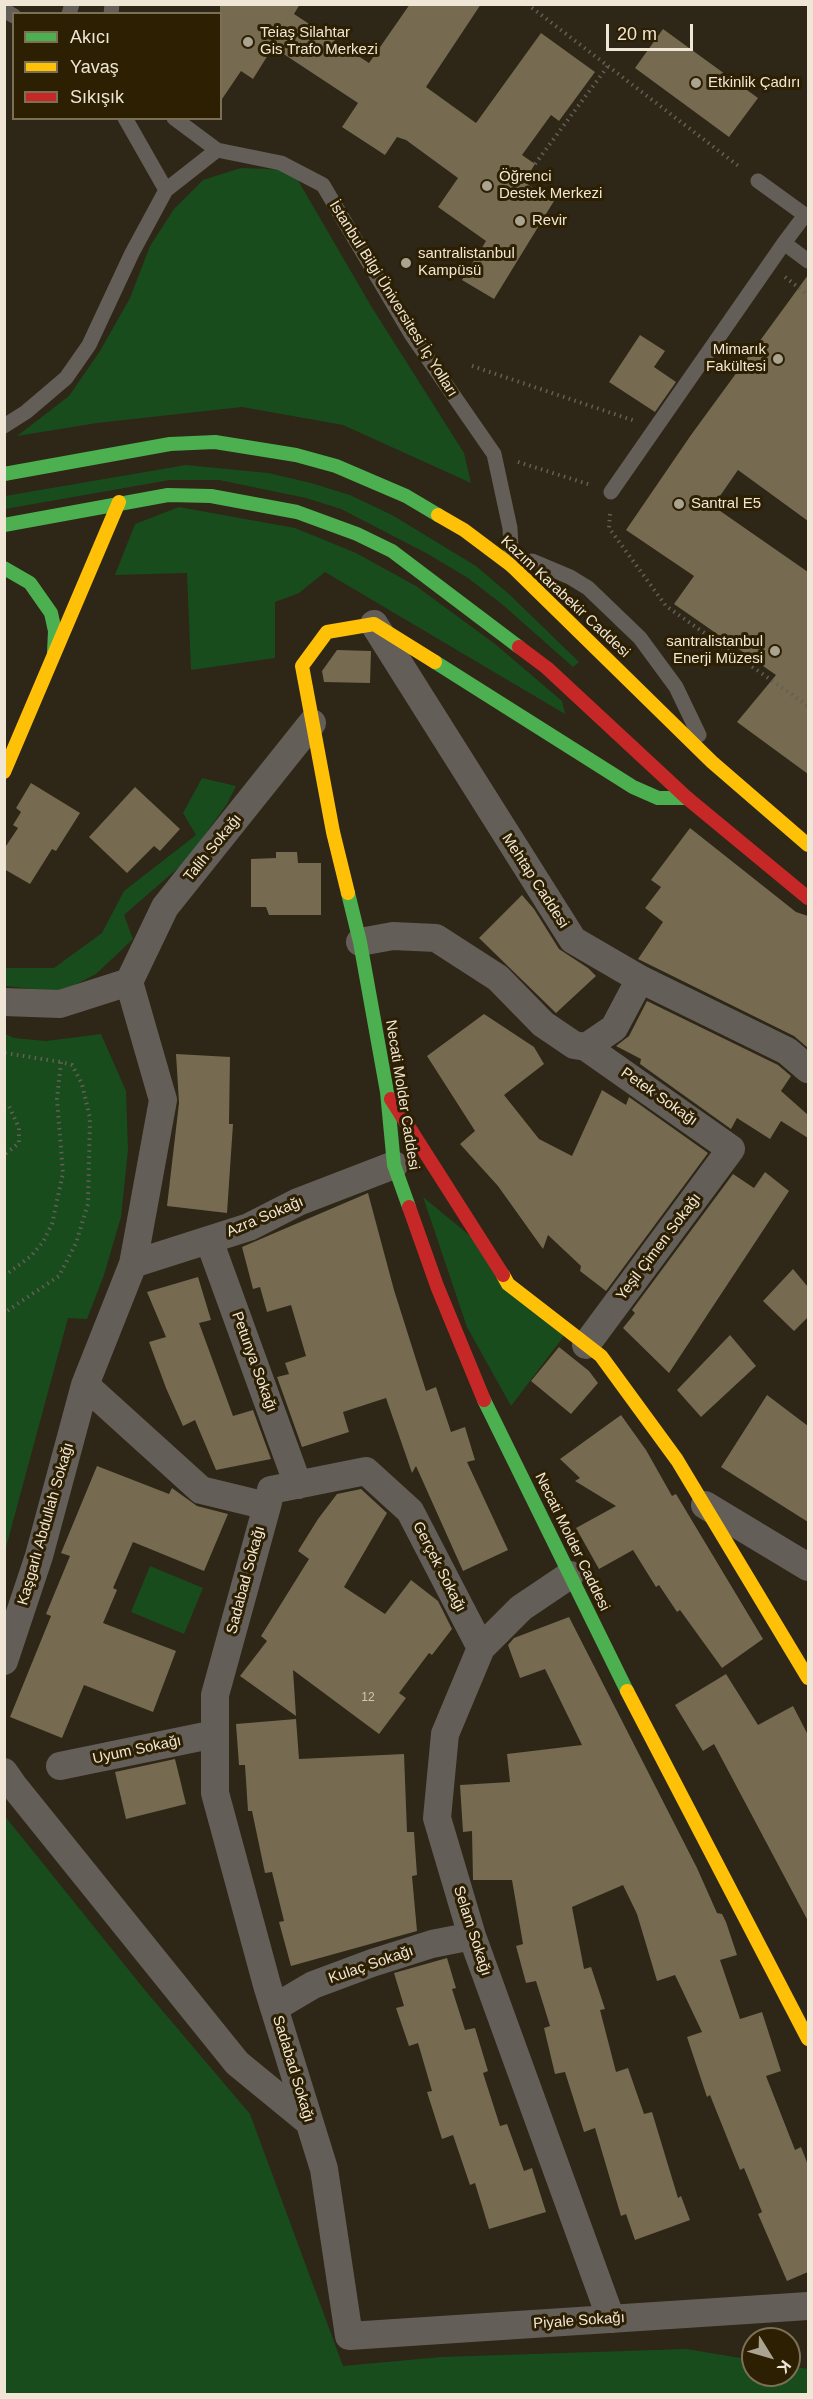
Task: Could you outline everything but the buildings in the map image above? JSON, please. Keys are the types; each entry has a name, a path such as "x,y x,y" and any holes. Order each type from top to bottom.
{"main road":[{"name":"Kazım Karabekir Caddesi","path":"4,474 170,444 215,442 253,447 336,466 406,496 464,530 512,566 710,768 808,845"},
{"path":"4,525 119,502 168,495 211,496 297,512 330,523 392,551 547,668 687,798 808,898"},
{"path":"4,772 119,502"},
{"path":"4,568 30,583 51,613 55,631 54,654"},
{"path":"374,624 633,787 658,798 687,798 699,786"},
{"name":"Necati Molder Caddesi","path":"374,624 327,632 302,666 333,832 360,942 387,1092 394,1165 472,1376 629,1696 808,2039"},
{"path":"387,1092 508,1284 602,1356 677,1460 808,1678"}],"street":[{"name":"Mehtap Caddesi","path":"374,624 573,940 640,979 787,1052 808,1069"},
{"name":"Talih Sokağı","path":"129,982 165,907 312,723"},
{"name":"Petek Sokağı","path":"360,942 393,936 436,938 498,978 543,1024 574,1046 586,1047 731,1149"},
{"path":"586,1047 614,1028 640,979"},
{"path":"4,1002 60,1004 129,982 163,1100 134,1264 85,1385"},
{"name":"Yeşil Çimen Sokağı","path":"586,1345 731,1149"},
{"name":"Azra Sokağı","path":"134,1264 249,1227 298,1202 394,1165"},
{"name":"Petunya Sokağı","path":"209,1240 298,1485"},
{"name":"Sadabad Sokağı","path":"85,1385 201,1490 267,1506 215,1695 215,1793 274,2008 324,2169 349,2336"},
{"name":"Kaşgarlı Abdullah Sokağı","path":"4,1661 39,1556 85,1385"},
{"name":"Gerçek Sokağı","path":"267,1506 271,1490 366,1471 410,1511 481,1648"},
{"path":"705,1505 808,1567"},
{"name":"Selam Sokağı","path":"570,1575 521,1608 481,1648 445,1734 437,1818 472,1936 611,2319"},
{"name":"Uyum Sokağı","path":"60,1766 215,1734"},
{"path":"4,1772 237,2063 309,2122"},
{"name":"Kulaç Sokağı","path":"274,2008 313,1985 432,1944 472,1936"},
{"name":"Piyale Sokağı","path":"349,2336 808,2306"}],"lane":[{"path":"126,120 166,190"},
{"name":"İstanbul Bilgi Üniversitesi İç Yolları","path":"177,120 217,150 280,163 323,185 411,334 494,454 510,528 512,566"},
{"path":"4,426 26,412 66,378 89,345 132,253 166,190 217,150"},
{"path":"611,492 805,214 759,181"},
{"path":"784,243 808,261"},
{"path":"512,566 532,561 570,577 588,588 640,638 676,687 710,768"}],"path":[{"path":"527,4 759,181"},
{"path":"535,164 608,66"},
{"path":"790,281 808,294"},
{"path":"472,366 655,428"},
{"path":"494,454 611,492 609,528 666,606 808,706"},
{"path":"4,1313 59,1276 76,1243 88,1204 90,1118 82,1084 72,1065 5,1053"},
{"path":"4,1276 31,1256 43,1242 52,1224 63,1173 57,1099 61,1062"},
{"path":"4,1104 9,1106 19,1128 19,1143 4,1155"}],"green space":[{"path":"241,168 292,170 371,306 464,453 471,483 343,425 242,407 97,423 17,436 69,396 100,351 130,298 150,246 174,209 203,180"},
{"path":"186,465 268,473 311,483 350,495 392,515 476,566 510,595 579,662 573,667 503,605 468,578 428,554 341,509 306,498 219,480 170,480 5,509 5,496"},
{"path":"179,507 295,528 356,553 416,586 495,644 562,701 565,714 325,572 299,593 275,602 275,658 191,670 187,573 115,575 135,524"},
{"path":"202,778 236,786 227,804 185,862 124,915 133,939 96,974 61,992 5,986 5,968 54,968 102,933 124,891 196,835 183,813"},
{"path":"5,1034 14,1038 46,1041 101,1034 126,1091 128,1150 121,1217 104,1275 87,1319 68,1318 5,1551"},
{"path":"423,1197 474,1239 564,1336 511,1406 467,1327"},
{"path":"150,1566 203,1588 184,1634 131,1612"},
{"path":"4,1815 144,1989 250,2114 343,2366 441,2357 686,2349 741,2358 741,2387 801,2387 801,2368 808,2369 808,2394 5,2394"}],"traffic: fast":[{"path":"4,474 170,444 215,442 296,455 336,466 406,496 438,515"},
{"path":"4,525 168,495 211,496 297,512 357,534 392,551 519,647"},
{"path":"4,568 30,583 51,613 55,631 54,652"},
{"path":"435,662 633,787 658,798 687,798"},
{"path":"348,893 360,942 387,1092 394,1165 409,1207"},
{"path":"484,1400 627,1691"}],"traffic: slow":[{"path":"4,772 119,502"},
{"path":"438,515 464,530 512,566 712,762 808,845"},
{"path":"348,893 333,832 302,666 327,632 374,624 435,662"},
{"path":"503,1275 508,1284 601,1356 677,1460 808,1678"},
{"path":"627,1691 808,2039"}],"traffic: jam":[{"path":"519,647 547,668 687,798 808,898"},
{"path":"391,1099 503,1275"},
{"path":"409,1207 437,1286 484,1400"}],"place":[{"name":"Teiaş Silahtar Gis Trafo Merkezi","path":"248,42"},
{"name":"Etkinlik Çadırı","path":"696,83"},
{"name":"Öğrenci Destek Merkezi","path":"487,186"},
{"name":"Revir","path":"520,221"},
{"name":"santralistanbul Kampüsü","path":"406,263"},
{"name":"Mimarık Fakültesi","path":"778,359"},
{"name":"Santral E5","path":"679,504"},
{"name":"santralistanbul Enerji Müzesi","path":"775,651"}]}
